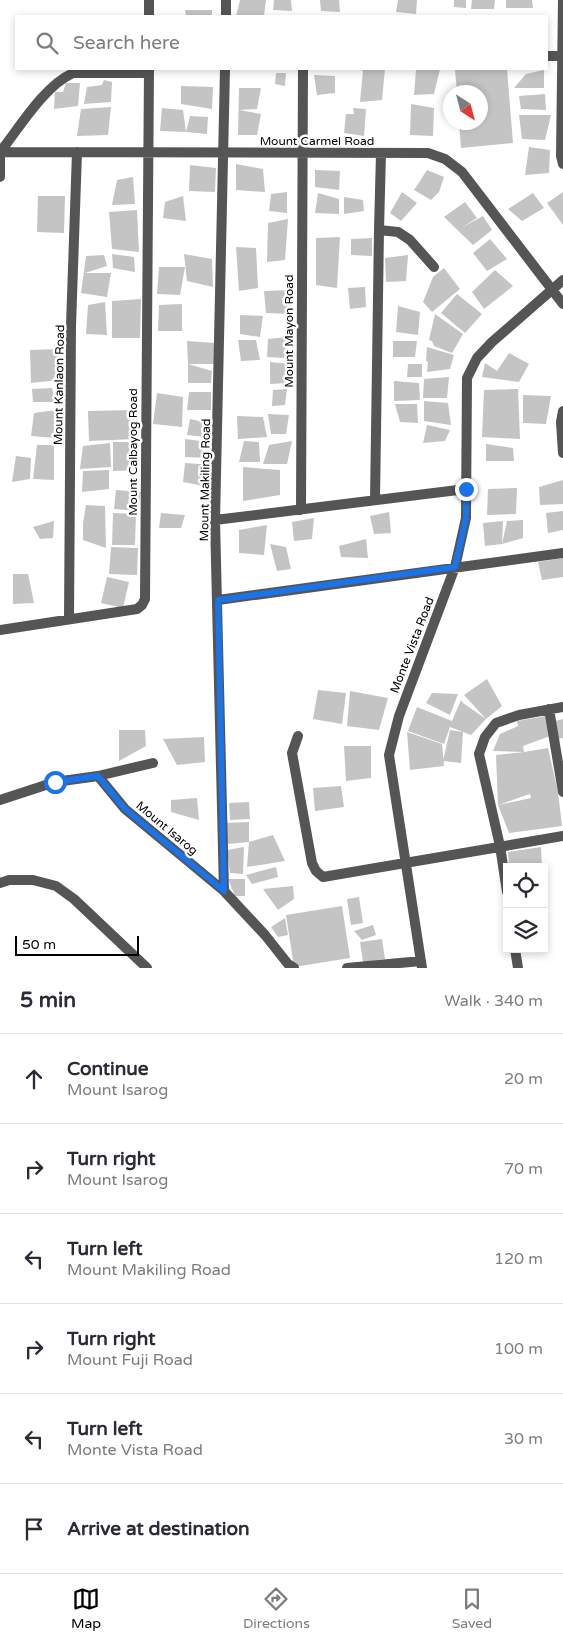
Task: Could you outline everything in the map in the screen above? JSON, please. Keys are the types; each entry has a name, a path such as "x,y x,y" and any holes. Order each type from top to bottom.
{"street":[{"path":"149,0 149,15"},
{"path":"226,0 226,15"},
{"path":"563,0 561,156 563,164"},
{"path":"548,56 563,56"},
{"name":"Mount Makiling Road","path":"224,891 216,520 225,70"},
{"name":"Mount Mayon Road","path":"301,510 303,70"},
{"path":"0,176 0,152 50,88 62,78 73,73 148,71"},
{"name":"Mount Calbayog Road","path":"0,630 137,609 145,600 148,71"},
{"name":"Mount Carmel Road","path":"0,152 428,153 445,159 462,172 563,304"},
{"name":"Mount Kanlaon Road","path":"69,619 71,326 77,152"},
{"path":"375,500 382,153"},
{"path":"379,230 398,232 410,240 434,267"},
{"name":"Monte Vista Road","path":"421,964 389,755 399,716 455,567 466,518 466,378 477,358 492,342 563,280"},
{"path":"563,411 561,422 563,453"},
{"path":"216,520 466,489"},
{"path":"218,600 563,553"},
{"path":"503,866 479,754 485,737 496,723 519,715 563,707"},
{"path":"549,709 563,792"},
{"path":"298,736 292,753 312,863 323,876 563,836"},
{"path":"0,800 55,782 98,776 153,763"},
{"name":"Mount Isarog","path":"98,776 125,809 224,891 265,935 288,964 294,968"},
{"path":"4,881 33,880 56,886 74,899 147,968"},
{"path":"516,953 518,968"},
{"path":"347,968 421,964"}],"building":[{"path":"240,0 266,0 264,15 236,15"},
{"path":"274,0 291,0 292,11 273,10"},
{"path":"320,0 339,0 340,12 321,11"},
{"path":"398,0 417,0 416,14 396,12"},
{"path":"454,0 466,0 466,8 454,7"},
{"path":"472,0 495,0 494,9 471,9"},
{"path":"506,0 532,0 533,8 506,8"},
{"path":"185,10 212,10 212,15 186,15"},
{"path":"363,70 385,70 382,100 360,102"},
{"path":"416,70 440,70 434,94 414,95"},
{"path":"455,70 507,70 513,143 461,148 460,130 488,130 488,85 456,85"},
{"path":"544,70 544,88 514,88 526,74"},
{"path":"276,73 286,73 285,86 275,84"},
{"path":"314,75 335,76 335,93 317,95"},
{"path":"104,80 112,82 111,102 84,104 87,87 102,85"},
{"path":"66,83 80,83 78,106 54,109 55,92 63,92"},
{"path":"181,86 213,87 212,109 181,104"},
{"path":"239,88 261,88 257,109 239,110 261,114 257,135 238,135"},
{"path":"545,94 546,110 521,109 519,96"},
{"path":"411,104 434,108 433,136 410,135"},
{"path":"111,107 108,135 77,136 81,109"},
{"path":"162,108 183,110 186,132 160,131"},
{"path":"353,108 366,109 364,136 344,133 346,114 354,114"},
{"path":"519,115 551,115 545,140 522,139"},
{"path":"190,116 208,117 207,134 186,132"},
{"path":"529,147 550,150 549,173 525,175"},
{"path":"236,164 263,169 265,192 236,190"},
{"path":"190,165 216,168 215,192 189,191"},
{"path":"315,170 340,171 339,190 315,187"},
{"path":"427,170 444,177 439,192 431,200 414,190"},
{"path":"133,177 135,204 112,205 117,180"},
{"path":"287,192 287,213 269,211 271,194"},
{"path":"402,192 417,203 401,221 390,213"},
{"path":"563,192 563,225 547,203"},
{"path":"318,193 339,199 339,214 315,213"},
{"path":"533,193 544,208 522,221 508,209"},
{"path":"38,196 65,196 64,233 37,232"},
{"path":"183,196 186,221 163,218 165,202"},
{"path":"344,197 363,200 364,211 344,214"},
{"path":"465,202 477,218 461,228 483,216 492,230 473,245 444,217"},
{"path":"137,210 139,252 112,249 109,212"},
{"path":"288,219 285,260 267,262 268,223"},
{"path":"340,237 337,288 316,285 316,238"},
{"path":"372,238 372,256 351,255 351,239"},
{"path":"490,239 507,259 487,271 473,253"},
{"path":"236,247 256,248 258,288 239,291"},
{"path":"112,254 134,257 135,272 113,268"},
{"path":"184,254 212,259 213,287 187,281"},
{"path":"104,255 107,266 85,273 111,273 107,297 81,293 86,256"},
{"path":"408,255 406,281 386,282 385,258"},
{"path":"159,267 185,267 180,295 157,294"},
{"path":"444,268 460,289 432,312 423,302 433,277"},
{"path":"495,270 513,286 484,309 472,292"},
{"path":"365,287 366,307 350,309 348,288"},
{"path":"290,290 291,314 266,313 264,291"},
{"path":"457,294 482,314 465,333 441,313"},
{"path":"141,299 140,338 112,338 112,301"},
{"path":"105,302 107,335 86,334 88,305"},
{"path":"182,304 182,331 158,331 159,305"},
{"path":"398,306 420,312 418,335 396,332"},
{"path":"435,314 463,334 452,353 434,346 432,341 429,340"},
{"path":"240,315 263,316 260,337 240,334"},
{"path":"288,337 284,358 267,357 268,339"},
{"path":"238,340 256,340 260,360 241,361"},
{"path":"187,341 215,343 214,364 188,364"},
{"path":"393,341 417,341 415,357 393,357"},
{"path":"427,347 454,355 450,369 427,372"},
{"path":"59,349 59,380 31,383 30,350"},
{"path":"509,353 529,364 519,382 482,377 485,363 497,371"},
{"path":"270,362 289,364 288,383 270,384"},
{"path":"188,364 212,371 211,383 188,383"},
{"path":"408,364 422,364 422,377 407,377"},
{"path":"449,377 447,398 423,398 424,379"},
{"path":"394,381 419,383 420,400 394,401"},
{"path":"52,388 55,402 33,402 32,389"},
{"path":"287,389 285,405 272,406 273,390"},
{"path":"518,389 520,439 482,437 484,390"},
{"path":"189,392 211,392 211,410 187,410"},
{"path":"157,393 183,397 182,427 153,424"},
{"path":"523,395 551,396 546,424 523,423"},
{"path":"424,401 448,403 451,425 424,421"},
{"path":"395,404 417,404 418,423 400,422"},
{"path":"56,410 55,438 31,436 34,413"},
{"path":"134,410 135,439 89,441 88,411"},
{"path":"268,414 289,415 286,434 271,434"},
{"path":"237,416 263,417 267,437 238,439"},
{"path":"190,419 214,424 214,438 187,435"},
{"path":"427,425 450,430 445,441 423,443"},
{"path":"185,439 208,442 209,458 185,457"},
{"path":"244,441 259,442 260,462 239,462"},
{"path":"292,441 287,464 263,464 269,445"},
{"path":"113,442 138,442 138,470 113,471"},
{"path":"110,443 111,467 80,469 83,446"},
{"path":"486,444 513,448 514,461 486,461"},
{"path":"37,445 54,445 54,480 33,479"},
{"path":"16,456 31,458 30,479 12,482"},
{"path":"185,463 214,465 210,487 183,482"},
{"path":"243,467 280,470 280,495 243,501"},
{"path":"109,470 109,489 82,492 83,471"},
{"path":"563,480 563,504 540,505 539,487"},
{"path":"517,488 516,514 487,515 488,489"},
{"path":"116,490 141,492 138,511 114,509"},
{"path":"86,505 105,506 106,548 83,540"},
{"path":"563,511 563,530 548,533 546,513"},
{"path":"389,512 391,533 374,534 370,516"},
{"path":"113,513 136,514 135,545 112,545"},
{"path":"161,513 185,515 181,528 159,528"},
{"path":"314,518 312,539 294,541 292,522"},
{"path":"523,520 523,538 502,544 507,521"},
{"path":"54,521 53,538 40,539 33,527"},
{"path":"503,521 502,544 485,546 483,523"},
{"path":"267,525 264,555 239,553 239,530"},
{"path":"366,539 368,558 341,557 339,546"},
{"path":"270,544 286,547 291,569 277,571"},
{"path":"111,547 138,548 137,575 109,574"},
{"path":"563,558 563,577 542,580 538,562"},
{"path":"13,574 28,574 34,603 13,604"},
{"path":"107,577 129,582 123,608 101,603"},
{"path":"487,679 502,706 486,719 464,695"},
{"path":"318,690 346,693 342,724 313,719"},
{"path":"350,691 388,698 379,730 347,726"},
{"path":"432,693 458,694 450,715 426,703"},
{"path":"461,700 486,719 471,735 450,727 444,744 408,731 417,707 452,721"},
{"path":"546,716 550,736 523,746 524,752 493,751 500,734 518,726 517,721"},
{"path":"563,719 563,738 558,739 555,721"},
{"path":"119,730 145,730 146,746 119,761"},
{"path":"450,730 463,732 461,763 443,761"},
{"path":"407,732 442,744 444,766 410,770"},
{"path":"204,737 205,762 177,765 163,739"},
{"path":"344,746 371,746 371,778 346,781"},
{"path":"548,748 558,792 562,826 509,833 498,805 496,755","holes":["530,794 531,798 498,805"]},
{"path":"341,786 344,807 315,811 313,788"},
{"path":"197,798 199,820 171,812 171,800"},
{"path":"249,802 250,819 230,820 229,803"},
{"path":"249,822 249,842 227,844 227,823"},
{"path":"273,835 285,861 247,867 249,842"},
{"path":"244,847 243,874 230,873 227,850"},
{"path":"541,847 542,863 509,863 508,852"},
{"path":"276,867 278,877 252,884 246,875"},
{"path":"228,879 245,879 245,896 235,896"},
{"path":"293,886 294,899 278,910 263,889"},
{"path":"359,897 363,923 351,925 347,899"},
{"path":"342,906 350,958 294,967 286,915"},
{"path":"285,918 288,935 278,937 271,927"},
{"path":"373,925 376,935 362,940 354,931"},
{"path":"382,939 385,959 363,962 360,942"}],"route":[{"path":"55,782 98,776 125,809 224,891 218,600 455,567 466,518 466,489"}]}
